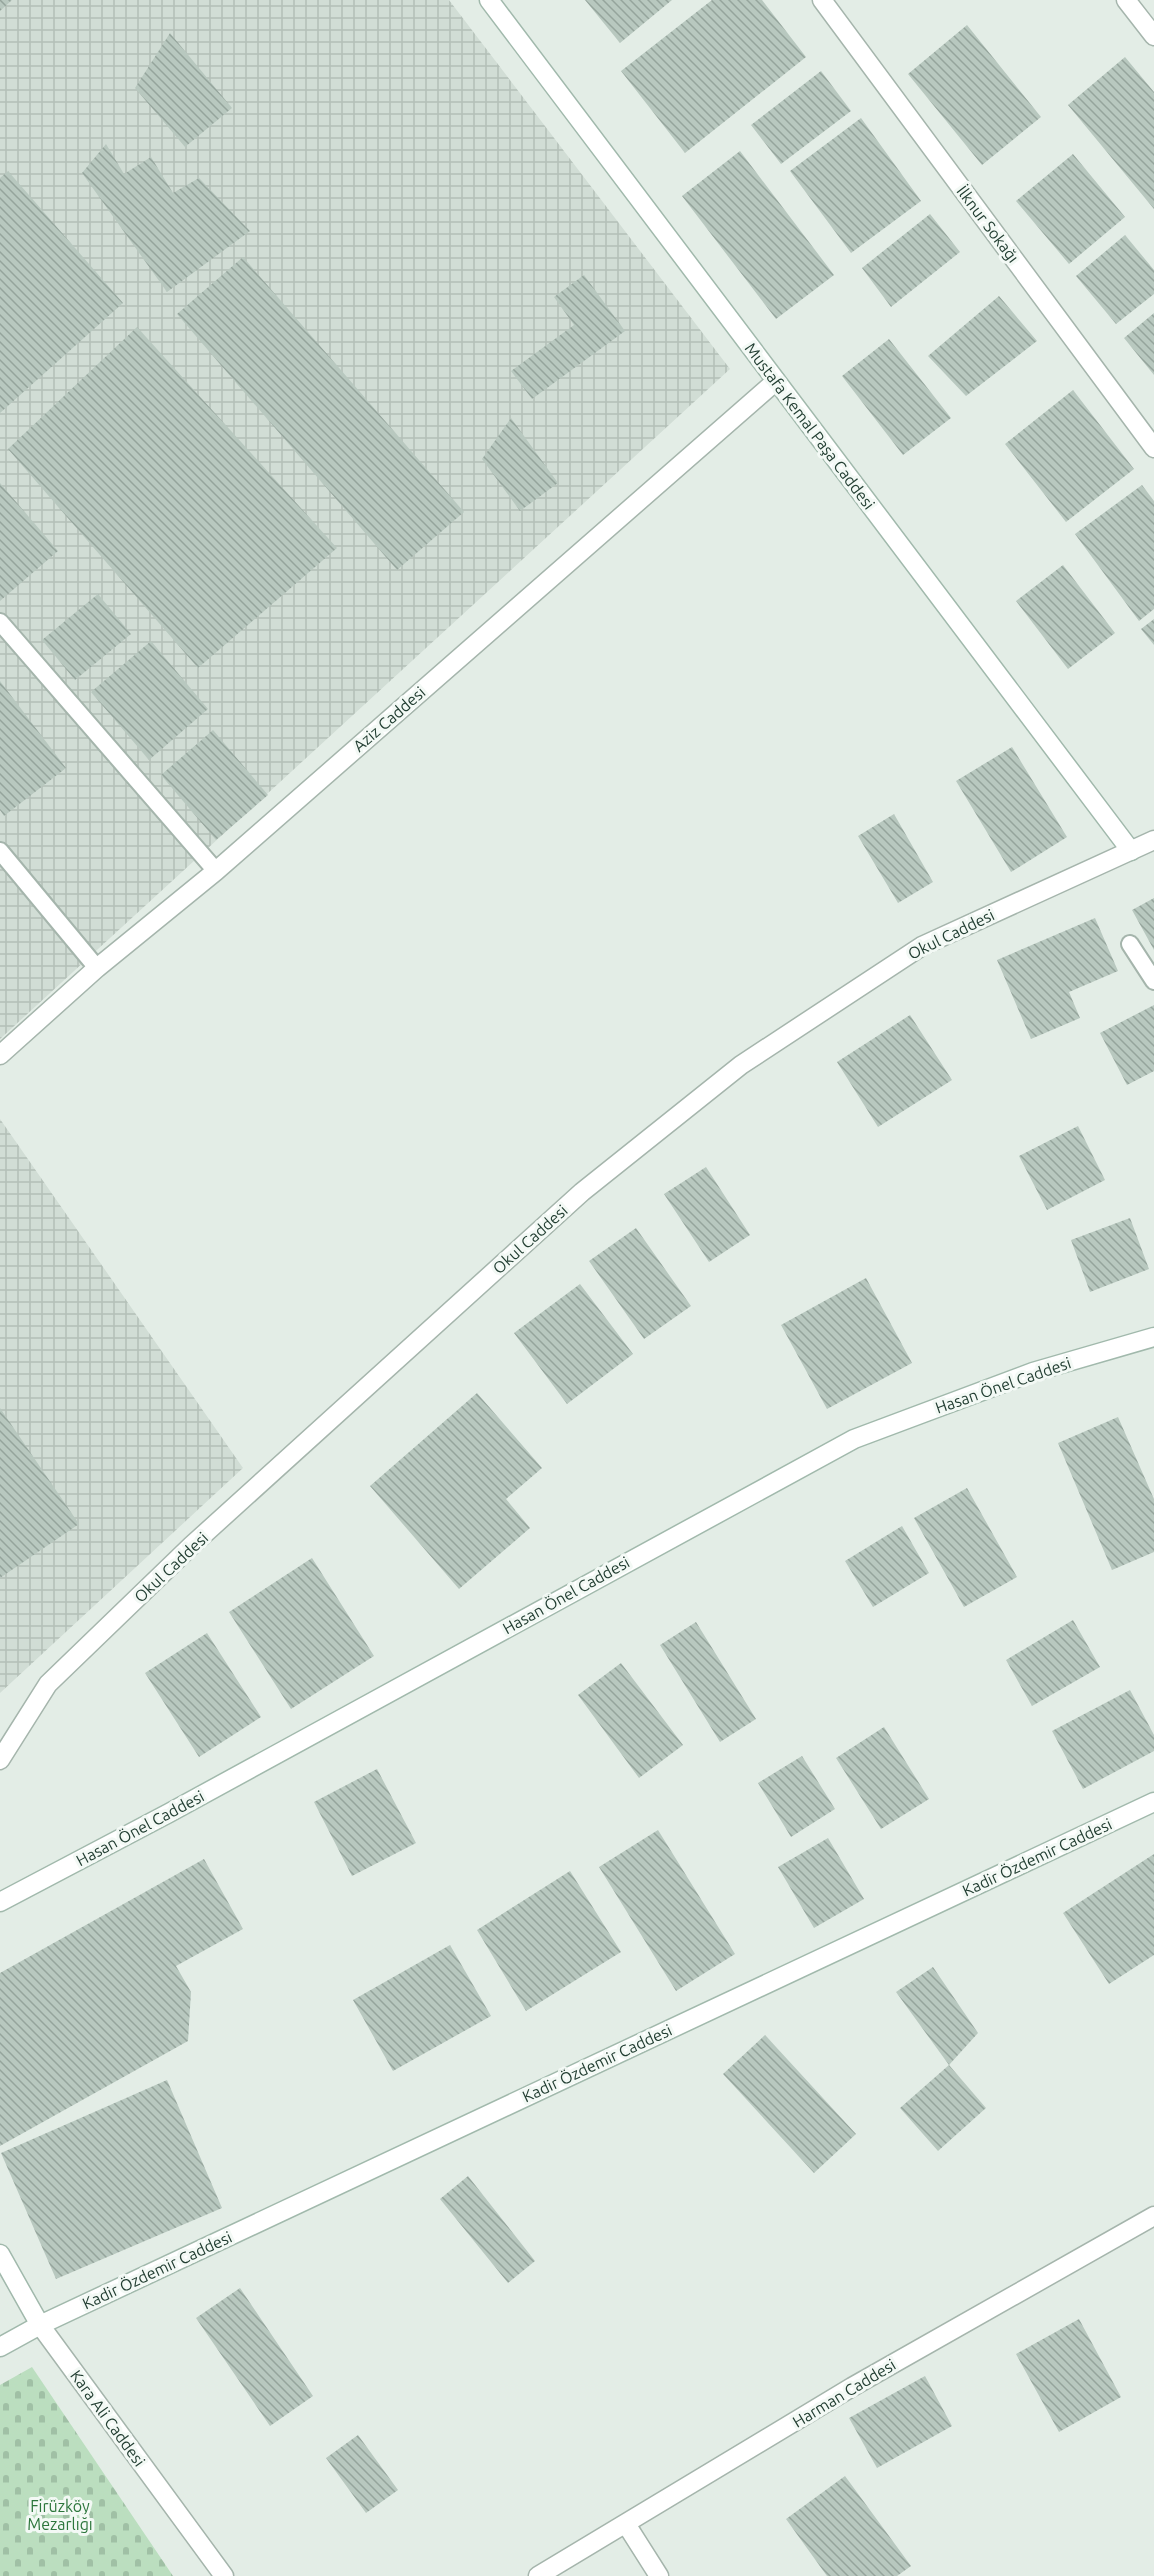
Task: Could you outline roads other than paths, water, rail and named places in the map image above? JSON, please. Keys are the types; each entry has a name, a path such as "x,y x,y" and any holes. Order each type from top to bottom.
{"street":[{"name":"Mustafa Kemal Paşa Caddesi","path":"489,0 1131,851"},
{"name":"İlknur Sokağı","path":"822,0 1151,438"},
{"path":"1126,0 1154,36"},
{"name":"Aziz Caddesi","path":"0,1055 98,968 216,871 776,381"},
{"name":"Okul Caddesi","path":"0,1760 48,1684 191,1546 582,1192 741,1065 922,945 1154,840"},
{"name":"Hasan Önel Caddesi","path":"0,1902 169,1813 854,1439 1033,1372 1154,1337"},
{"name":"Kadir Özdemir Caddesi","path":"0,2347 40,2325 1154,1802"},
{"name":"Harman Caddesi","path":"538,2576 852,2387 1154,2216"},
{"name":"Kara Ali Caddesi","path":"0,2254 40,2325 224,2576"},
{"path":"626,2524 659,2576"}],"lane":[{"path":"0,622 216,871"},
{"path":"0,851 98,968"},
{"path":"1130,944 1154,981"}],"park label":[{"name":"Firüzköy Mezarlığı","path":"60,2515"}]}
